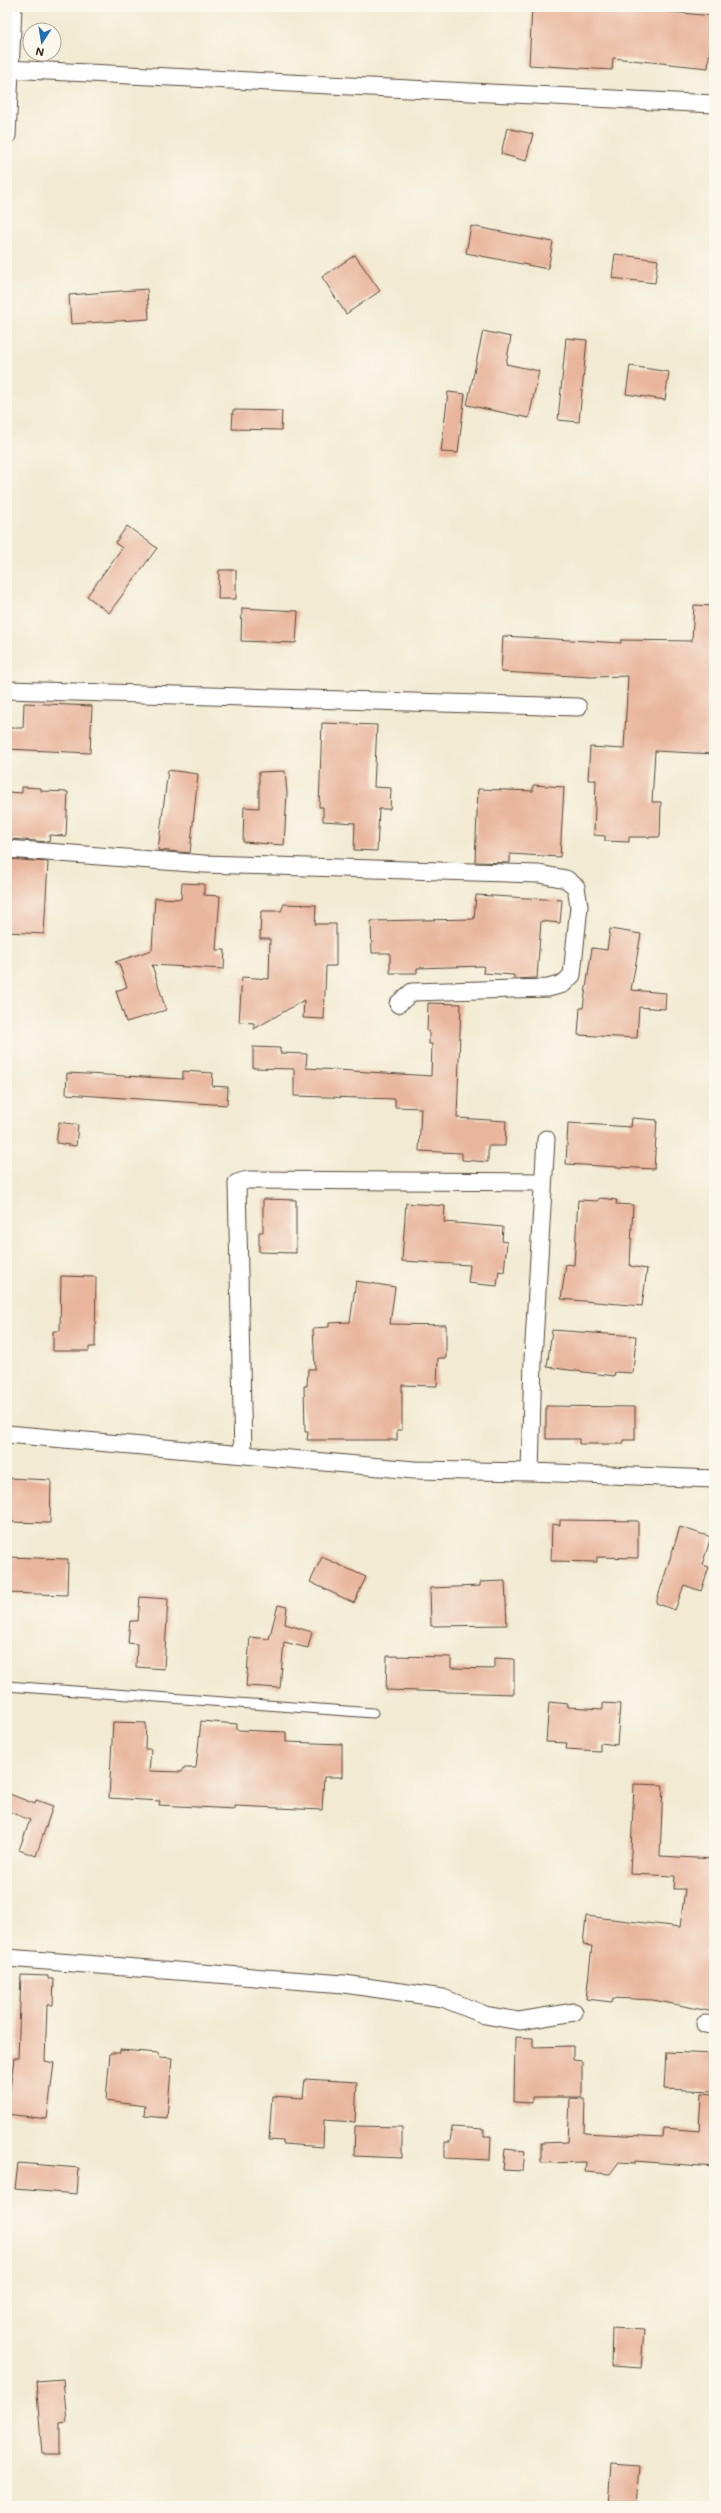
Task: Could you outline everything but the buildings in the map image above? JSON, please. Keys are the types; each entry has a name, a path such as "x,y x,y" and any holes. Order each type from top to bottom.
{"street":[{"path":"7,136 13,7"},
{"path":"9,69 714,104"},
{"path":"7,690 578,707"},
{"path":"7,849 204,864 539,874 566,879 576,887 579,906 572,975 563,984 548,988 412,992 398,1004"},
{"path":"530,1472 533,1360 546,1140"},
{"path":"243,1455 237,1183 247,1180 543,1182"},
{"path":"7,1434 414,1470 530,1472 714,1479"},
{"path":"7,1958 344,1984 443,1998 485,2015 519,2021 574,2012"}],"lane":[{"path":"7,1686 373,1713"}]}
